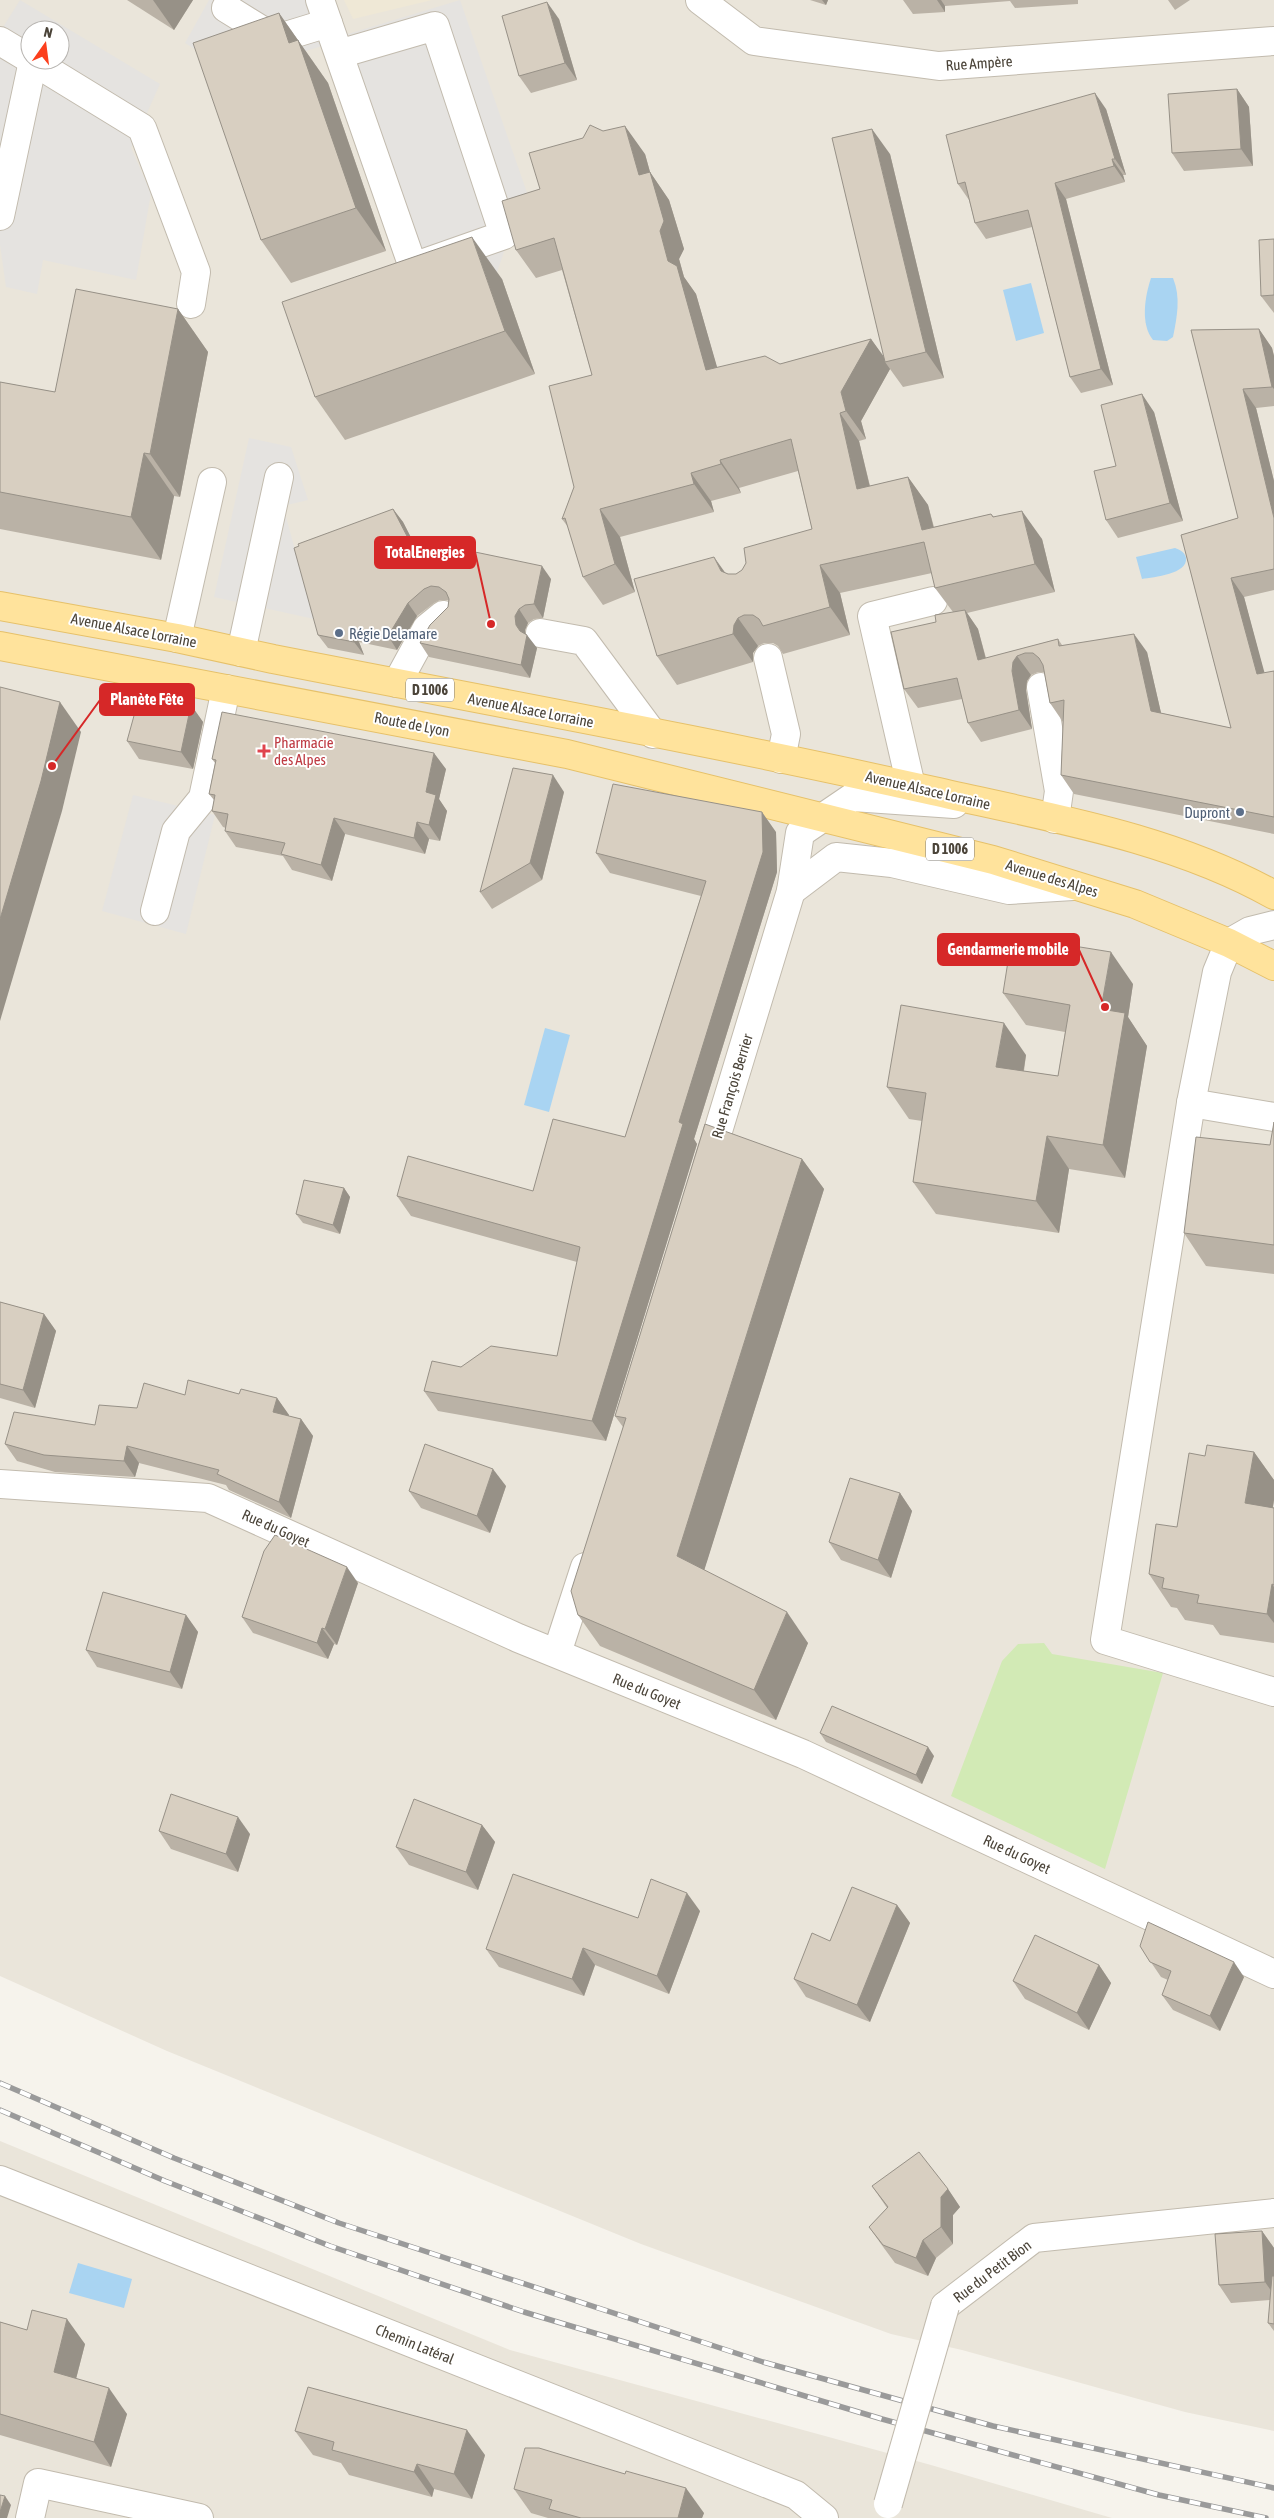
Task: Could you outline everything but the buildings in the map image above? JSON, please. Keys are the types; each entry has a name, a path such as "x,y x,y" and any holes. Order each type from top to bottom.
{"main road":[{"name":"Avenue Alsace Lorraine","path":"0,606 177,638 911,786 1055,819 1172,849 1268,885"},
{"name":"Route de Lyon","path":"0,646 567,754 821,818"},
{"name":"Avenue des Alpes","path":"821,818 993,860 1078,885 1135,904 1229,943 1274,966"}],"street":[{"name":"Rue Ampère","path":"700,0 754,41 939,66 1274,41"},
{"path":"226,8 276,39 324,12 412,267 504,235 435,26 339,54"},
{"path":"0,41 20,53"},
{"path":"0,216 30,70"},
{"path":"48,70 142,128 196,272 191,304"},
{"path":"240,652 279,476"},
{"path":"177,638 212,482"},
{"path":"911,786 872,616 933,601"},
{"path":"397,683 427,628 443,615"},
{"path":"540,633 584,641 653,734"},
{"path":"768,658 786,734 781,759"},
{"path":"1041,687 1059,791 1055,819"},
{"path":"155,911 176,832 203,798 226,689"},
{"name":"Avenue Alsace Lorraine","path":"821,818 853,797 1002,807"},
{"name":"Rue François Berrier","path":"702,1185 791,891 800,833 821,818"},
{"path":"791,891 836,857 892,863 1009,890 1078,885"},
{"path":"1274,925 1250,931 1229,943 1217,972 1191,1103 1105,1640 1274,1692"},
{"path":"1191,1103 1274,1117"},
{"name":"Rue du Goyet","path":"0,1484 208,1498 518,1638 803,1754 1274,1974"},
{"path":"557,1653 591,1545"},
{"name":"Chemin Latéral","path":"0,2180 796,2495 824,2518"},
{"name":"Rue du Petit Bion","path":"886,2511 945,2306 1034,2238 1274,2213"},
{"path":"30,2518 38,2483 199,2518"}],"shaded area":[{"path":"0,0 1274,0 1274,2431 1185,2412 962,2350 891,2334 641,2244 167,2051 0,1976"},
{"path":"20,0 53,20 20,20 20,70 70,70 70,30 160,84 131,148 151,193 136,280 43,260 37,294 6,287 0,245 0,32"},
{"path":"209,0 331,0 348,34 460,0 533,210 516,217 497,272 413,301 322,46 233,73 185,43"},
{"path":"344,0 432,0 353,19"},
{"path":"249,438 291,447 308,500 283,506 314,619 214,597"},
{"path":"133,795 215,815 186,934 102,911"},
{"path":"0,2141 510,2350 931,2465 1112,2518 0,2518"}],"green space":[{"path":"1044,1643 1052,1654 1163,1673 1105,1869 951,1796 1002,1661 1018,1644"}],"water":[{"path":"1151,278 1173,278 1177,292 1178,307 1173,337 1167,341 1153,340 1146,326 1145,310"},
{"path":"1031,283 1044,333 1016,341 1003,290"},
{"path":"1175,548 1182,552 1186,558 1182,568 1162,576 1142,579 1136,557"},
{"path":"545,1028 570,1035 549,1112 524,1105"},
{"path":"78,2263 132,2279 124,2308 69,2293"}],"railway":[{"path":"0,2083 174,2158 339,2223 763,2362 993,2426 1274,2488"},
{"path":"0,2110 165,2181 330,2246 524,2312 882,2419 1159,2495 1266,2518"}],"place":[{"name":"TotalEnergies","path":"491,624"},
{"name":"Régie Delamare","path":"339,633"},
{"name":"Pharmacie des Alpes","path":"264,751"},
{"name":"Planète Fête","path":"52,766"},
{"name":"Dupront","path":"1240,812"},
{"name":"Gendarmerie mobile","path":"1105,1007"}]}
